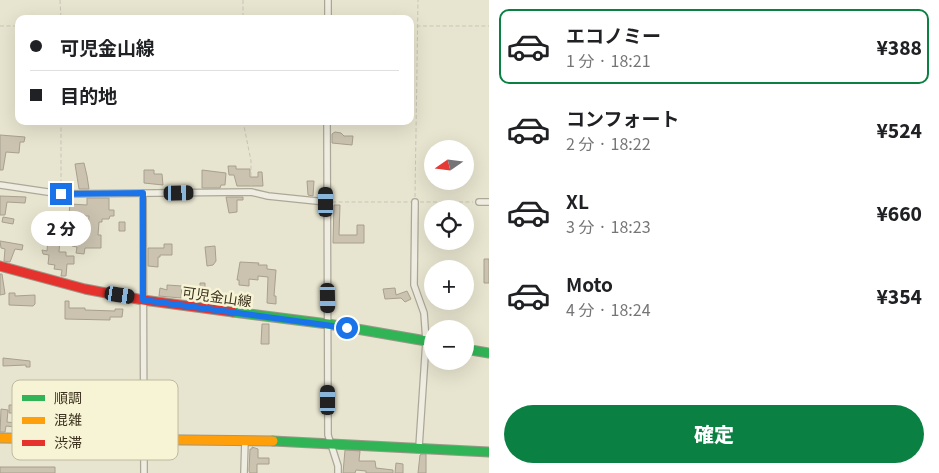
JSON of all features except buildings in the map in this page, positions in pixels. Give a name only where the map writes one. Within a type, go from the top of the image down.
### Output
[{"type":"street","points":[[328,0],[328,15]]},
{"type":"street","points":[[327,125],[328,435],[338,473]]},
{"type":"street","points":[[0,185],[61,194],[251,192],[268,196],[326,202]]},
{"type":"street","points":[[143,193],[144,380]]},
{"type":"street","points":[[415,202],[414,284],[425,320]]},
{"type":"street","points":[[479,202],[489,202]]},
{"type":"street","name":"可児金山線","points":[[0,266],[85,289],[143,300],[328,324],[424,340]]},
{"type":"street","points":[[474,350],[489,353]]},
{"type":"street","points":[[419,447],[426,370]]},
{"type":"street","points":[[178,439],[331,442],[489,452]]},
{"type":"street","points":[[244,473],[245,440]]},
{"type":"street","points":[[144,460],[144,473]]},
{"type":"path","points":[[60,0],[60,15]]},
{"type":"path","points":[[243,0],[243,15]]},
{"type":"path","points":[[415,202],[418,0]]},
{"type":"path","points":[[0,26],[15,26]]},
{"type":"path","points":[[414,26],[489,26]]},
{"type":"path","points":[[61,125],[61,194]]},
{"type":"path","points":[[244,125],[251,161],[251,192]]},
{"type":"path","points":[[326,202],[479,202]]},
{"type":"traffic: fast","points":[[233,312],[328,324],[424,341]]},
{"type":"traffic: fast","points":[[474,350],[489,353]]},
{"type":"traffic: fast","points":[[273,441],[489,452]]},
{"type":"traffic: slow","points":[[0,438],[12,438]]},
{"type":"traffic: slow","points":[[178,440],[273,441]]},
{"type":"traffic: jam","points":[[0,266],[85,289],[143,300],[233,312]]},
{"type":"route","points":[[61,194],[143,193],[143,300],[347,328]]}]
